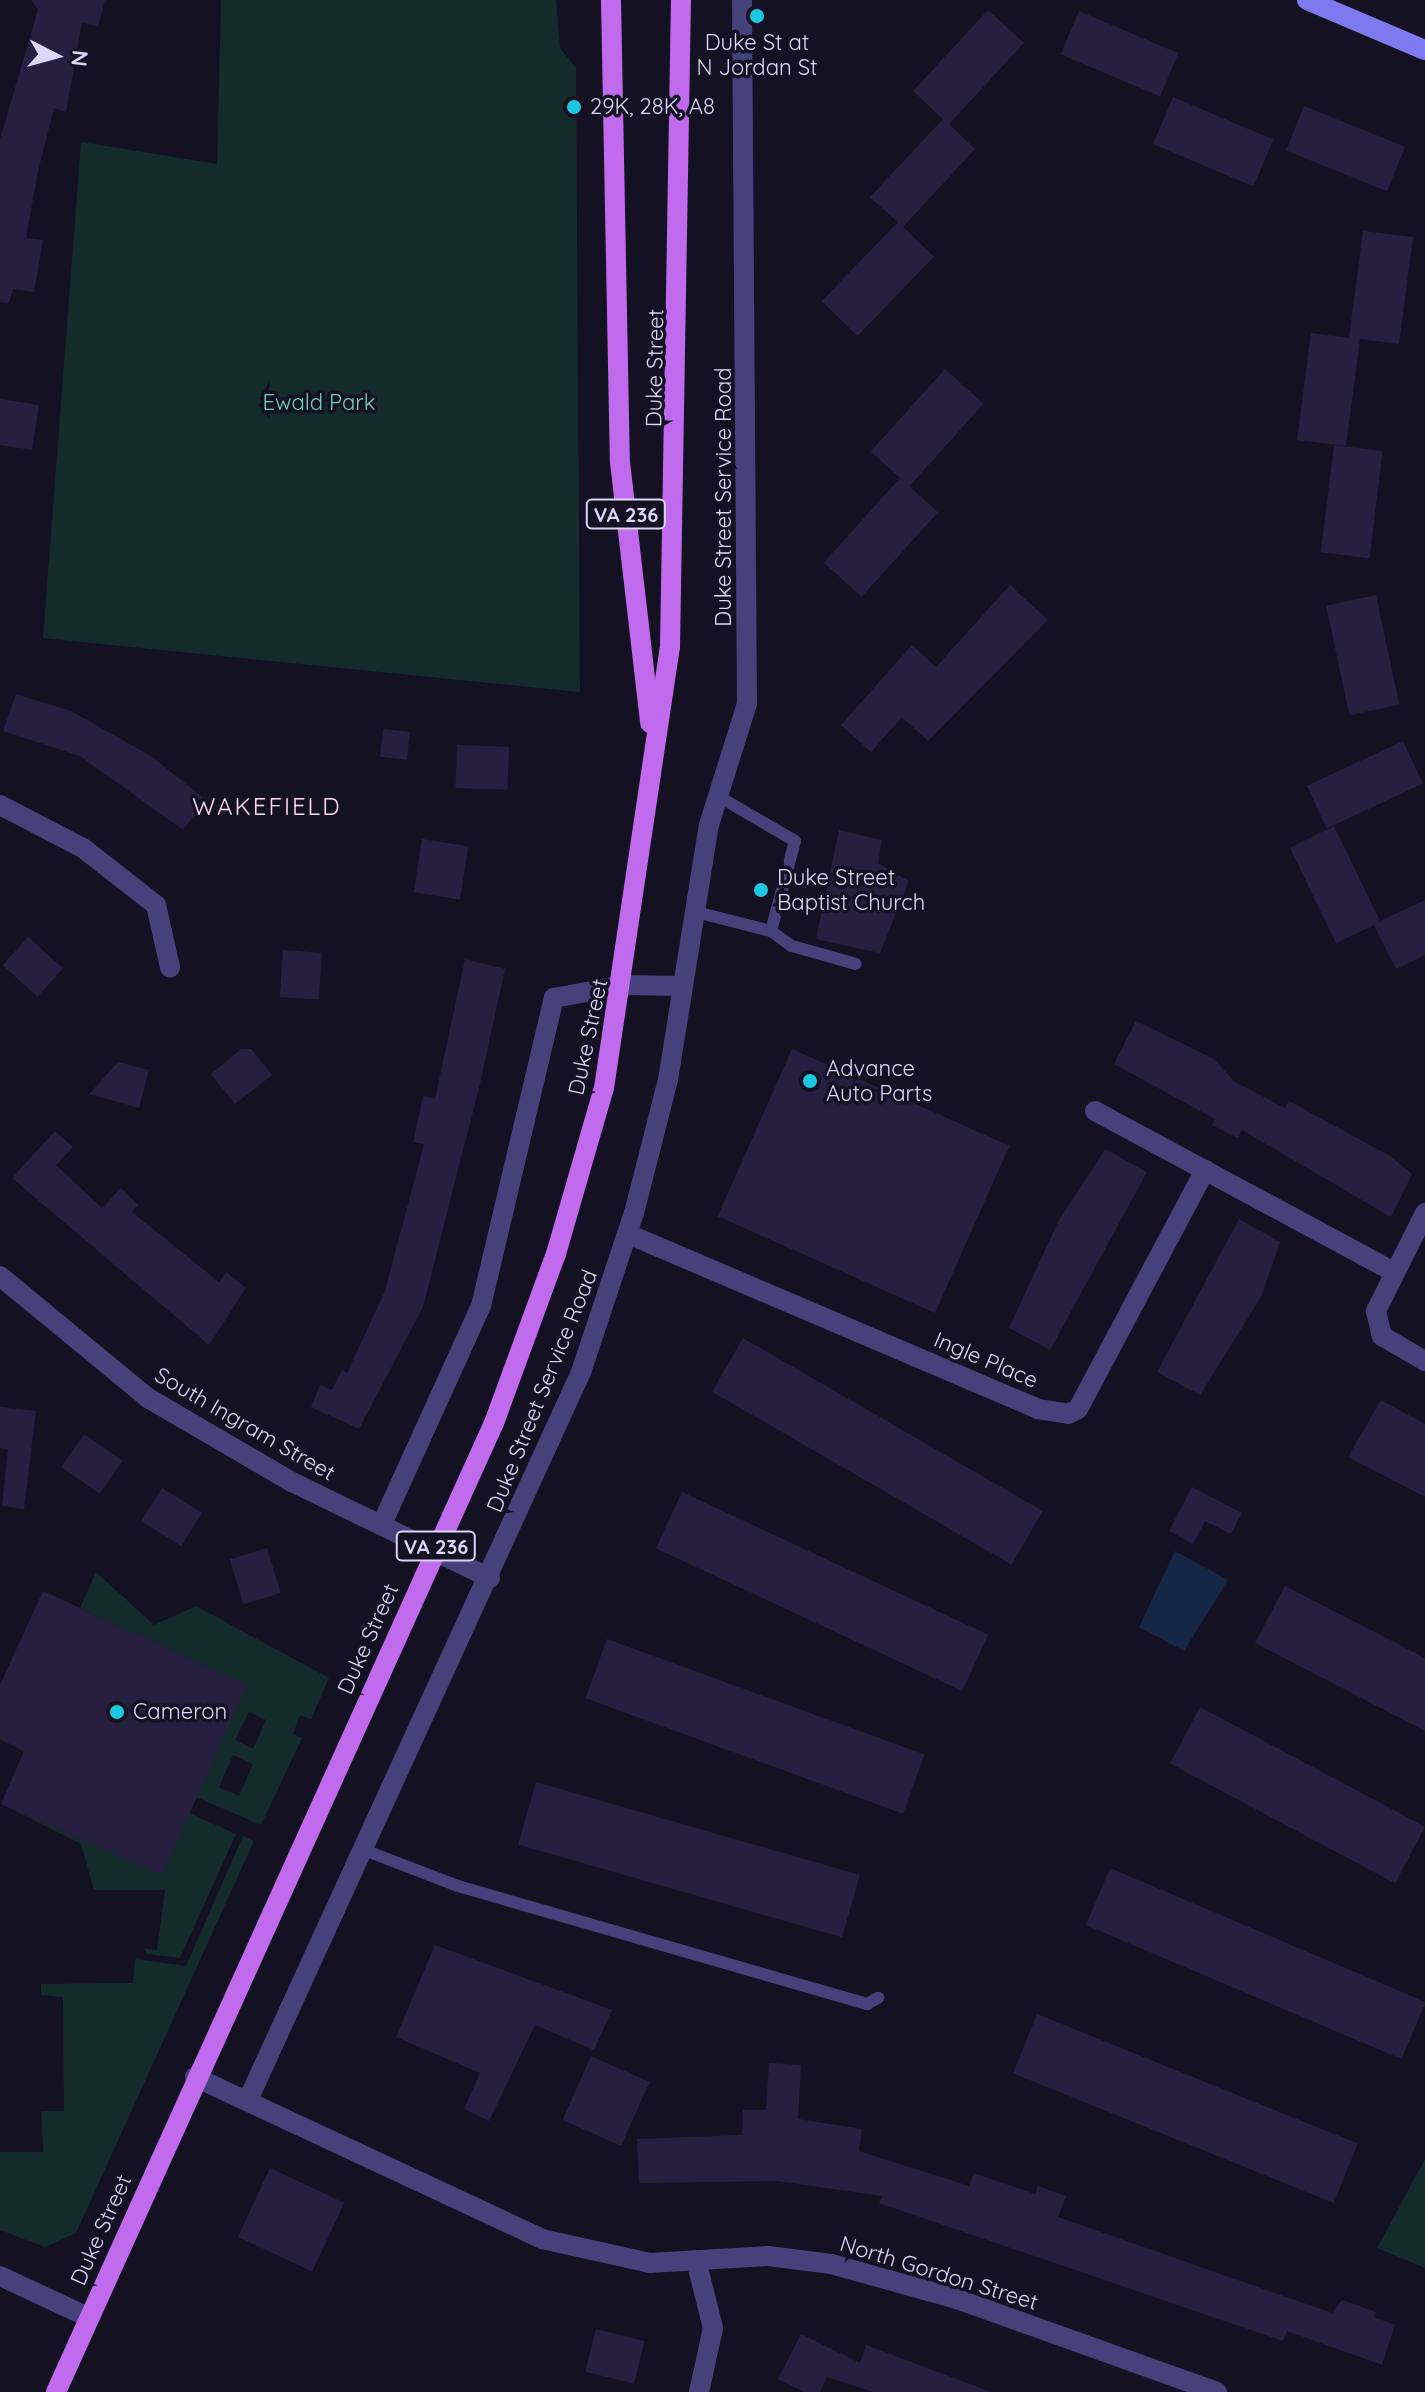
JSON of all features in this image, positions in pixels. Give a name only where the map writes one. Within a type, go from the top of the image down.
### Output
[{"type":"main road","name":"Duke Street","points":[[611,0],[620,462],[651,734]]},
{"type":"main road","name":"Duke Street","points":[[56,2392],[195,2077],[494,1423],[556,1254],[624,985],[651,734],[670,647],[681,0]]},
{"type":"street","name":"Duke Street Service Road","points":[[248,2100],[490,1578],[581,1372],[628,1234],[668,1080],[692,911],[718,796],[747,704],[742,0]]},
{"type":"street","points":[[1307,0],[1425,50]]},
{"type":"street","points":[[0,805],[83,848],[156,905],[170,967]]},
{"type":"street","points":[[382,1524],[481,1306],[554,998],[624,985],[682,986]]},
{"type":"street","points":[[1095,1111],[1392,1271]]},
{"type":"street","name":"Ingle Place","points":[[628,1234],[1038,1409],[1068,1414],[1078,1409],[1205,1170]]},
{"type":"street","points":[[1425,1213],[1392,1271],[1376,1322],[1382,1336],[1425,1361]]},
{"type":"street","name":"South Ingram Street","points":[[2,1281],[148,1398],[382,1524],[490,1578]]},
{"type":"street","name":"North Gordon Street","points":[[195,2077],[542,2239],[650,2263],[768,2256],[861,2270],[1217,2392]]},
{"type":"street","points":[[696,2260],[713,2328],[699,2392]]},
{"type":"street","points":[[0,2276],[88,2317]]},
{"type":"lane","points":[[718,796],[795,841],[771,931]]},
{"type":"lane","points":[[692,911],[771,931],[792,946],[856,964]]},
{"type":"lane","points":[[364,1850],[458,1886],[852,2000],[878,1998]]},
{"type":"green space","name":"Ewald Park","points":[[221,0],[556,0],[560,48],[576,68],[580,692],[43,638],[81,142],[217,164]]},
{"type":"green space","points":[[96,1572],[154,1625],[196,1606],[329,1678],[311,1719],[300,1715],[293,1734],[302,1738],[261,1825],[196,1797],[246,1685],[80,1608]],"holes":[[[249,1712],[266,1720],[253,1749],[235,1740]],[[233,1755],[253,1764],[239,1796],[219,1787]]]},
{"type":"green space","points":[[4,1805],[189,1813],[236,1834],[180,1958],[147,1954],[144,1948],[157,1950],[165,1890],[94,1890],[81,1844]]},
{"type":"green space","points":[[243,1836],[254,1841],[76,2233],[45,2247],[0,2230],[0,2152],[43,2152],[41,2111],[64,2111],[63,1997],[41,1995],[41,1984],[133,1983],[135,1959],[186,1966]]},
{"type":"green space","points":[[1425,2159],[1425,2268],[1377,2248]]},
{"type":"water","points":[[1175,1551],[1228,1580],[1184,1651],[1139,1627]]},
{"type":"building","points":[[31,0],[105,0],[98,27],[82,22],[66,112],[54,108],[38,171],[26,238],[43,240],[34,292],[13,289],[9,303],[0,302],[0,139],[38,10]]},
{"type":"building","points":[[988,10],[1024,43],[949,124],[975,149],[903,227],[870,197],[943,119],[913,91]]},
{"type":"building","points":[[1079,11],[1178,53],[1160,96],[1061,54]]},
{"type":"building","points":[[1173,97],[1273,140],[1253,187],[1153,144]]},
{"type":"building","points":[[1304,106],[1405,147],[1387,191],[1286,151]]},
{"type":"building","points":[[898,222],[934,257],[858,336],[822,301]]},
{"type":"building","points":[[1363,231],[1413,237],[1399,344],[1360,339],[1346,446],[1297,440],[1311,333],[1349,338]]},
{"type":"building","points":[[945,369],[984,404],[909,486],[871,451]]},
{"type":"building","points":[[0,399],[39,405],[32,450],[0,445]]},
{"type":"building","points":[[1334,445],[1383,451],[1369,558],[1321,552]]},
{"type":"building","points":[[900,478],[938,512],[862,597],[824,563]]},
{"type":"building","points":[[1010,585],[1048,620],[928,741],[902,717],[871,752],[841,725],[912,645],[936,667]]},
{"type":"building","points":[[1376,595],[1399,705],[1349,715],[1326,606]]},
{"type":"building","points":[[16,694],[71,711],[151,756],[206,800],[183,830],[80,756],[3,731]]},
{"type":"building","points":[[383,729],[410,732],[407,760],[380,757]]},
{"type":"building","points":[[1403,741],[1423,784],[1327,828],[1307,786]]},
{"type":"building","points":[[457,745],[509,747],[507,790],[455,788]]},
{"type":"building","points":[[1334,826],[1380,921],[1425,900],[1425,955],[1396,969],[1374,925],[1336,943],[1290,848]]},
{"type":"building","points":[[839,830],[882,840],[878,863],[909,881],[880,953],[816,939]]},
{"type":"building","points":[[422,839],[468,846],[460,900],[414,892]]},
{"type":"building","points":[[28,937],[63,968],[38,997],[3,965]]},
{"type":"building","points":[[283,950],[322,953],[319,1000],[280,997]]},
{"type":"building","points":[[465,959],[505,969],[480,1084],[423,1307],[359,1429],[311,1407],[320,1385],[332,1390],[342,1370],[347,1373],[385,1291],[424,1144],[413,1142],[423,1096],[435,1099]]},
{"type":"building","points":[[1136,1021],[1214,1059],[1235,1082],[1285,1108],[1289,1101],[1390,1156],[1412,1174],[1391,1217],[1242,1130],[1238,1138],[1212,1125],[1215,1119],[1114,1064]]},
{"type":"building","points":[[241,1049],[251,1049],[272,1075],[235,1104],[211,1074]]},
{"type":"building","points":[[792,1049],[1009,1146],[935,1313],[718,1216]]},
{"type":"building","points":[[118,1062],[149,1070],[139,1108],[89,1094]]},
{"type":"building","points":[[55,1131],[73,1147],[56,1165],[102,1208],[121,1188],[138,1205],[132,1212],[219,1282],[226,1272],[246,1288],[209,1345],[12,1178]]},
{"type":"building","points":[[1105,1149],[1147,1172],[1050,1350],[1009,1328],[1058,1222]]},
{"type":"building","points":[[1239,1219],[1280,1242],[1261,1297],[1200,1395],[1157,1372]]},
{"type":"building","points":[[743,1338],[1043,1511],[1012,1565],[712,1392]]},
{"type":"building","points":[[1381,1400],[1425,1424],[1425,1497],[1348,1457]]},
{"type":"building","points":[[0,1407],[36,1411],[24,1509],[2,1506],[8,1449],[0,1448]]},
{"type":"building","points":[[84,1434],[123,1461],[100,1494],[61,1467]]},
{"type":"building","points":[[1192,1487],[1242,1513],[1231,1534],[1205,1521],[1193,1544],[1169,1531]]},
{"type":"building","points":[[162,1488],[202,1513],[181,1546],[141,1521]]},
{"type":"building","points":[[682,1492],[988,1635],[962,1691],[656,1548]]},
{"type":"building","points":[[267,1548],[281,1593],[243,1604],[230,1559]]},
{"type":"building","points":[[1285,1586],[1425,1658],[1425,1731],[1255,1643]]},
{"type":"building","name":"Cameron","points":[[43,1591],[247,1685],[162,1875],[1,1804],[24,1751],[0,1739],[0,1685]]},
{"type":"building","points":[[607,1639],[925,1755],[903,1814],[585,1698]]},
{"type":"building","points":[[1200,1707],[1425,1827],[1395,1883],[1170,1764]]},
{"type":"building","points":[[536,1782],[860,1875],[842,1937],[518,1844]]},
{"type":"building","points":[[1110,1868],[1425,2002],[1402,2059],[1086,1925]]},
{"type":"building","points":[[435,1945],[612,2010],[594,2050],[535,2025],[489,2121],[464,2109],[480,2073],[396,2037]]},
{"type":"building","points":[[1037,2014],[1358,2144],[1334,2203],[1013,2073]]},
{"type":"building","points":[[591,2056],[649,2082],[621,2146],[563,2120]]},
{"type":"building","points":[[769,2063],[801,2065],[798,2119],[862,2129],[859,2151],[969,2186],[974,2173],[1035,2194],[1038,2186],[1066,2196],[1058,2217],[1332,2313],[1342,2300],[1376,2312],[1374,2317],[1395,2325],[1382,2365],[1287,2331],[1283,2341],[879,2203],[882,2196],[777,2181],[639,2183],[637,2139],[742,2135],[743,2110],[766,2110]]},
{"type":"building","points":[[270,2168],[344,2203],[312,2272],[238,2237]]},
{"type":"building","points":[[596,2329],[645,2341],[634,2384],[585,2372]]},
{"type":"building","points":[[801,2334],[860,2363],[866,2345],[991,2392],[873,2392],[827,2377],[820,2392],[804,2392],[778,2379]]},
{"type":"place","name":"Duke St at N Jordan St","points":[[757,16]]},
{"type":"place","name":"29K, 28K, A8","points":[[574,107]]},
{"type":"place","name":"Duke Street Baptist Church","points":[[761,890]]},
{"type":"place","name":"Advance Auto Parts","points":[[810,1081]]},
{"type":"place","name":"Cameron","points":[[117,1712]]},
{"type":"district","name":"WAKEFIELD","points":[[267,807]]}]
